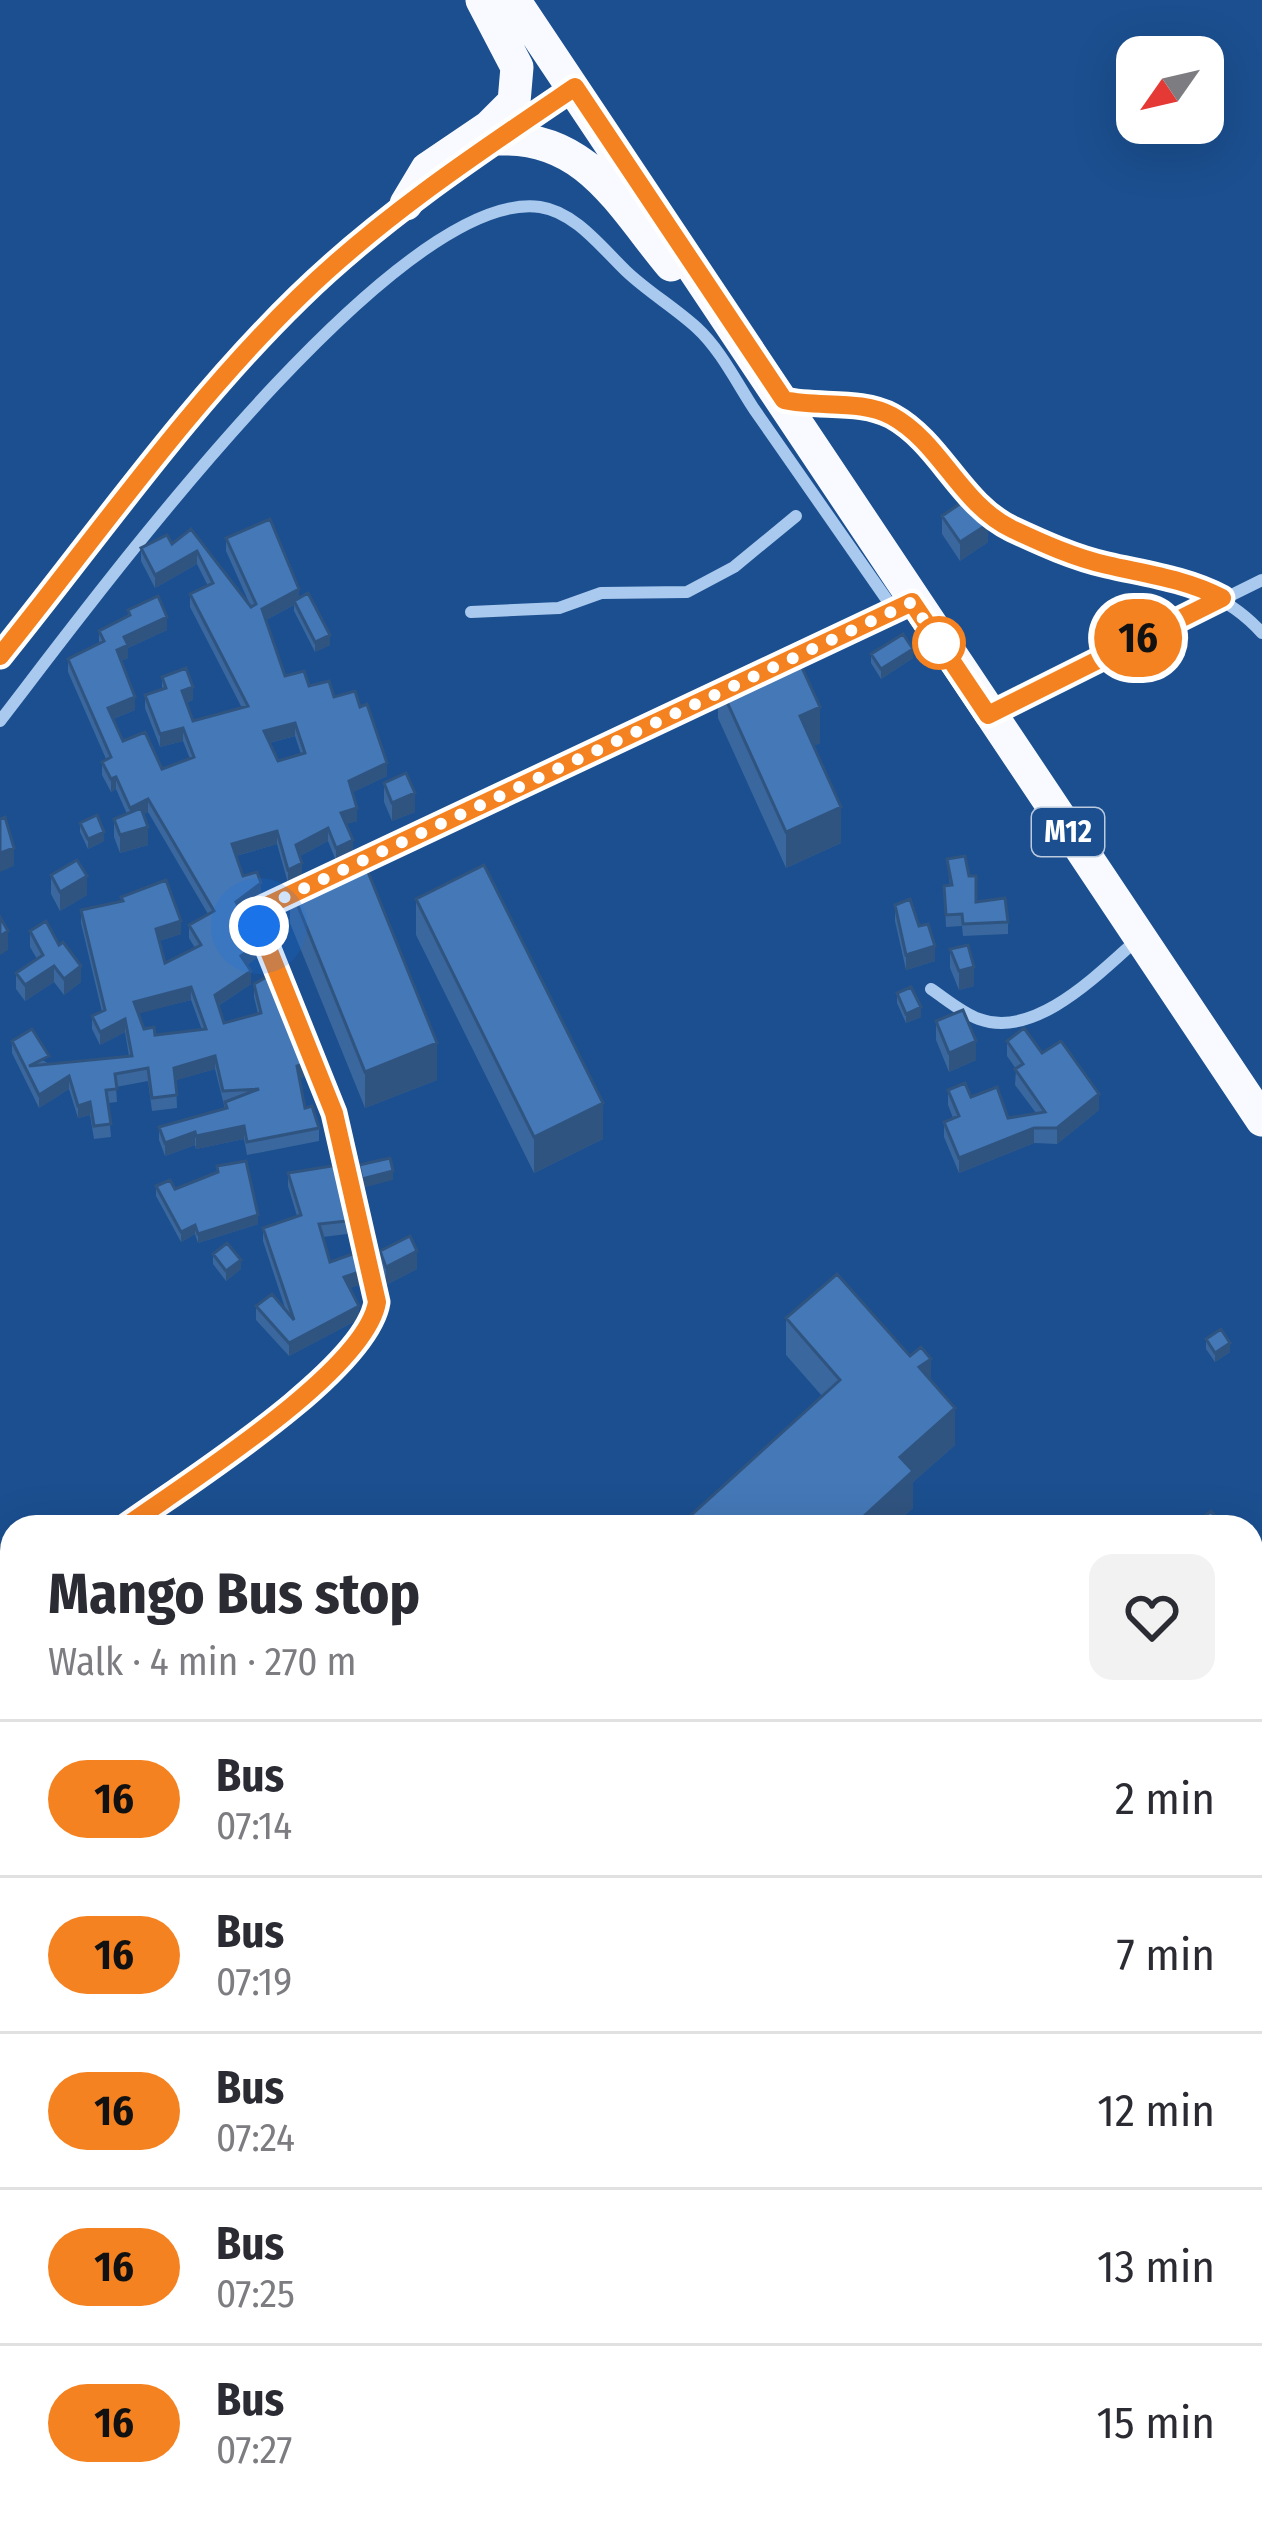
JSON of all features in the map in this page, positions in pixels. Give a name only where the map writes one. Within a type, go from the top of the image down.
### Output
[{"type":"highway","points":[[406,204],[427,169],[489,127],[514,102],[517,67],[482,0]]},
{"type":"highway","name":"M12","points":[[492,0],[566,93],[784,400],[873,544],[903,606],[988,715],[1262,1120]]},
{"type":"highway","name":"M12","points":[[514,0],[680,276],[818,479],[873,544]]},
{"type":"highway","points":[[500,139],[541,141],[578,156],[680,276]]},
{"type":"main road","points":[[0,656],[246,352],[332,266],[406,204],[566,93]]},
{"type":"street","points":[[0,721],[139,542],[349,307],[427,244],[473,220],[511,209],[541,207],[575,222],[644,289],[699,330],[903,606],[777,663]]},
{"type":"street","points":[[784,400],[814,408],[866,408],[894,417],[976,507],[1010,528],[1101,564],[1201,586],[1262,633]]},
{"type":"street","points":[[471,612],[559,608],[601,593],[687,592],[734,567],[796,516]]},
{"type":"street","points":[[988,715],[1262,580]]},
{"type":"street","points":[[346,869],[738,680]]},
{"type":"street","points":[[142,1515],[287,1410],[374,1326],[377,1302],[334,1113],[257,916],[262,908],[325,879]]},
{"type":"street","points":[[931,989],[978,1019],[1008,1024],[1051,1007],[1139,937]]},
{"type":"building","points":[[970,497],[988,524],[960,542],[942,516]]},
{"type":"building","points":[[270,519],[299,589],[262,609],[285,676],[304,671],[309,686],[329,681],[334,697],[355,691],[360,707],[367,704],[387,763],[349,781],[357,808],[341,813],[353,840],[336,848],[328,828],[296,845],[302,863],[288,870],[277,831],[232,844],[243,876],[257,872],[261,883],[236,902],[260,943],[241,956],[251,971],[215,995],[224,1023],[261,1013],[254,984],[272,974],[307,1063],[297,1066],[305,1108],[312,1106],[319,1128],[247,1142],[244,1126],[196,1136],[195,1132],[165,1143],[159,1127],[227,1108],[225,1102],[259,1089],[223,1091],[215,1056],[174,1068],[177,1095],[152,1098],[148,1068],[115,1074],[117,1089],[106,1090],[111,1124],[94,1126],[90,1102],[78,1106],[69,1076],[39,1095],[12,1041],[32,1029],[49,1056],[29,1066],[132,1056],[125,1019],[100,1032],[92,1016],[105,1010],[81,910],[123,901],[121,897],[166,880],[181,921],[156,929],[165,963],[201,945],[189,925],[214,911],[148,799],[130,808],[116,777],[111,779],[102,762],[111,757],[68,659],[104,641],[99,631],[158,596],[167,617],[124,637],[128,645],[117,650],[135,697],[108,708],[123,741],[145,732],[162,769],[194,757],[183,728],[160,734],[145,695],[166,688],[162,677],[186,668],[193,687],[182,691],[193,721],[248,706],[190,594],[213,583],[197,551],[155,575],[141,548],[167,535],[172,544],[191,529],[251,607],[256,604],[226,538]],"holes":[[[295,723],[305,753],[278,761],[264,731]],[[191,987],[206,1029],[155,1035],[154,1027],[144,1029],[134,1002]]]},
{"type":"building","points":[[308,593],[330,635],[315,642],[294,601]]},
{"type":"building","points":[[903,634],[913,649],[881,669],[871,654]]},
{"type":"building","points":[[793,648],[820,707],[800,716],[841,807],[786,832],[718,682]]},
{"type":"building","points":[[406,773],[415,793],[392,803],[384,783]]},
{"type":"building","points":[[141,808],[148,827],[120,835],[114,819]]},
{"type":"building","points":[[97,815],[104,832],[88,839],[80,823]]},
{"type":"building","points":[[5,817],[14,848],[0,853],[0,819]]},
{"type":"building","points":[[965,856],[969,876],[976,876],[976,902],[1005,898],[1008,922],[963,924],[962,914],[946,915],[944,886],[952,885],[947,859]]},
{"type":"building","points":[[362,857],[437,1043],[365,1072],[290,886]]},
{"type":"building","points":[[77,860],[87,876],[60,892],[51,875]]},
{"type":"building","points":[[484,865],[603,1103],[534,1137],[416,899]]},
{"type":"building","points":[[910,899],[919,926],[928,924],[935,946],[906,955],[895,905]]},
{"type":"building","points":[[46,921],[59,945],[63,942],[81,966],[64,979],[54,966],[25,985],[16,973],[43,955],[30,931]]},
{"type":"building","points":[[968,945],[974,967],[959,971],[950,949]]},
{"type":"building","points":[[911,987],[921,1007],[906,1014],[897,993]]},
{"type":"building","points":[[963,1010],[976,1041],[949,1053],[936,1021]]},
{"type":"building","points":[[1024,1028],[1042,1053],[1061,1041],[1099,1094],[1057,1128],[1034,1128],[959,1158],[944,1122],[959,1116],[948,1090],[965,1083],[971,1097],[997,1087],[1008,1118],[1045,1112],[1015,1069],[1023,1064],[1007,1041]]},
{"type":"building","points":[[390,1158],[393,1171],[362,1179],[359,1165]]},
{"type":"building","points":[[246,1161],[258,1215],[198,1234],[195,1225],[181,1232],[156,1186],[170,1180],[175,1189],[218,1172],[217,1166]]},
{"type":"building","points":[[338,1165],[347,1221],[319,1224],[330,1262],[358,1252],[362,1271],[344,1277],[359,1306],[289,1343],[256,1306],[272,1294],[294,1320],[263,1228],[301,1215],[288,1173]]},
{"type":"building","points":[[410,1236],[417,1251],[386,1267],[380,1251]]},
{"type":"building","points":[[227,1243],[241,1260],[226,1271],[213,1254]]},
{"type":"building","points":[[837,1274],[910,1356],[921,1347],[931,1359],[919,1367],[955,1408],[900,1457],[913,1471],[865,1515],[691,1515],[840,1380],[786,1318]]},
{"type":"building","points":[[1221,1329],[1230,1343],[1215,1353],[1206,1339]]},
{"type":"bus line","name":"16","points":[[0,656],[246,352],[296,299],[406,204],[575,87],[784,400],[814,408],[866,408],[894,417],[976,507],[1010,528],[1101,564],[1201,586],[1222,598],[988,715],[912,602],[718,689],[262,908],[257,916],[259,926],[334,1113],[377,1302],[374,1326],[287,1410],[142,1515]]},
{"type":"route","points":[[259,926],[257,916],[262,908],[718,689],[912,602],[939,643]]}]
